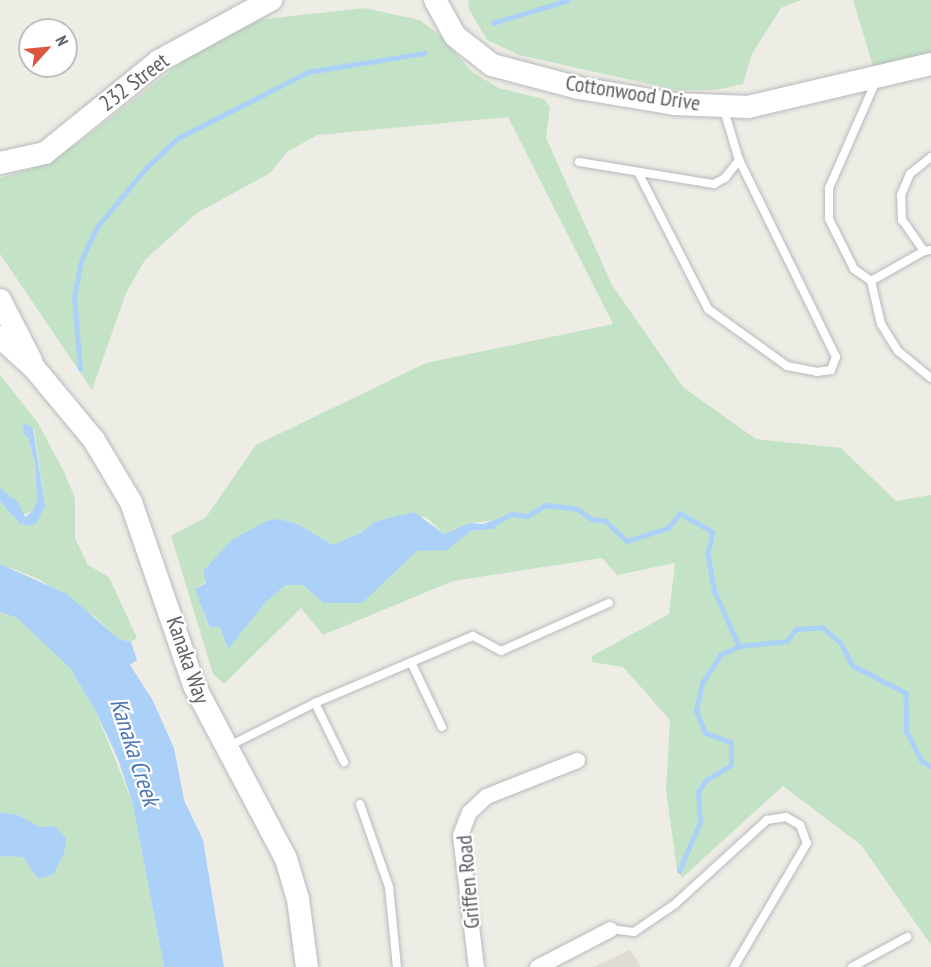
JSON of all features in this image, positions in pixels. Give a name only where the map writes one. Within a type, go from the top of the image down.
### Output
[{"type":"main road","name":"232 Street","points":[[0,163],[45,153],[159,61],[199,36],[271,0]]},
{"type":"main road","name":"Cottonwood Drive","points":[[435,0],[455,36],[492,65],[590,90],[675,104],[748,107],[877,79],[931,64]]},
{"type":"main road","name":"Kanaka Way","points":[[0,300],[35,369]]},
{"type":"main road","name":"Kanaka Way","points":[[0,337],[35,369],[94,440],[131,502],[194,685],[225,748],[267,818],[286,860],[298,899],[307,967]]},
{"type":"street","name":"Griffen Road","points":[[476,967],[460,835],[468,812],[486,796],[577,760]]},
{"type":"street","points":[[537,967],[610,929]]},
{"type":"lane","points":[[877,79],[829,188],[829,219],[854,269],[871,281],[881,324],[898,351],[931,378]]},
{"type":"lane","points":[[638,172],[708,309],[787,366],[817,372],[831,370],[836,357],[739,160],[723,106]]},
{"type":"lane","points":[[871,281],[928,251],[902,220],[901,195],[910,174],[931,157]]},
{"type":"lane","points":[[579,162],[714,184],[725,178],[739,160]]},
{"type":"lane","points":[[225,748],[315,703],[473,636],[501,651],[609,603]]},
{"type":"lane","points":[[411,662],[441,727]]},
{"type":"lane","points":[[315,703],[344,762]]},
{"type":"lane","points":[[360,804],[389,887],[397,967]]},
{"type":"lane","points":[[610,929],[634,932],[675,904],[767,820],[786,817],[800,825],[807,843],[734,967]]},
{"type":"lane","points":[[852,967],[907,937]]},
{"type":"shaded area","points":[[630,950],[641,967],[593,967]]},
{"type":"green space","points":[[468,0],[801,0],[781,8],[752,54],[743,84],[716,90],[676,90],[519,55],[487,40],[469,9]]},
{"type":"green space","points":[[853,0],[931,0],[931,64],[877,79]]},
{"type":"green space","points":[[364,8],[420,20],[442,37],[472,72],[499,88],[544,99],[550,107],[546,138],[612,285],[683,387],[756,439],[841,448],[896,501],[931,495],[931,945],[861,845],[783,786],[682,878],[677,870],[666,790],[670,720],[623,667],[592,662],[592,656],[669,614],[675,563],[617,575],[602,558],[453,581],[323,635],[301,608],[224,684],[213,674],[171,536],[206,517],[256,445],[426,363],[613,324],[508,117],[318,135],[288,151],[270,173],[197,213],[145,260],[126,293],[92,390],[0,254],[0,178],[31,169],[78,143],[195,52],[248,21]],"holes":[[[426,517],[444,534],[470,523],[496,520],[493,529],[471,531],[447,550],[417,551],[323,603],[303,585],[286,585],[265,603],[228,648],[220,627],[208,627],[196,588],[298,524],[333,545],[362,532],[374,522]]]},
{"type":"green space","points":[[0,375],[38,423],[64,472],[75,498],[75,538],[88,565],[109,577],[137,638],[131,642],[119,639],[95,617],[39,579],[0,564],[0,501],[20,524],[30,526],[37,523],[45,506],[34,428],[23,433],[28,438],[35,463],[37,499],[33,511],[22,515],[0,488]]},
{"type":"green space","points":[[0,612],[17,618],[45,641],[70,668],[96,712],[132,801],[164,967],[0,967],[0,856],[23,857],[38,879],[53,875],[55,826],[40,827],[18,815],[0,812]]},
{"type":"water","points":[[24,423],[33,428],[45,506],[37,523],[31,526],[20,524],[0,501],[0,488],[19,503],[25,517],[33,511],[37,499],[35,463],[28,438],[23,433]]},
{"type":"water","points":[[414,512],[444,534],[470,523],[483,524],[502,517],[505,519],[493,529],[471,531],[447,550],[417,551],[362,603],[323,603],[303,585],[286,585],[265,603],[228,649],[220,627],[209,627],[195,589],[206,583],[203,571],[232,540],[266,521],[278,519],[298,524],[333,545],[362,532],[374,522]]},
{"type":"water","name":"Kanaka Creek","points":[[0,564],[67,594],[119,639],[131,642],[137,660],[130,665],[152,699],[174,748],[184,800],[203,840],[224,967],[164,967],[132,801],[118,759],[96,712],[70,668],[17,618],[0,612]]},
{"type":"water","points":[[0,812],[18,815],[40,827],[55,826],[66,838],[64,853],[53,875],[38,879],[23,857],[0,856]]},
{"type":"waterway","points":[[493,23],[568,0]]},
{"type":"waterway","points":[[80,369],[74,297],[81,261],[97,227],[146,168],[178,138],[308,72],[424,53]]},
{"type":"waterway","points":[[500,520],[512,514],[527,516],[546,505],[577,509],[592,519],[606,521],[627,541],[668,528],[680,513],[713,532],[708,554],[715,592],[739,646],[787,641],[796,629],[822,627],[841,643],[852,665],[906,693],[907,732],[922,761],[931,766]]},
{"type":"waterway","points":[[679,871],[700,822],[698,792],[706,780],[731,765],[731,743],[705,733],[696,711],[702,683],[720,655],[739,646]]}]
